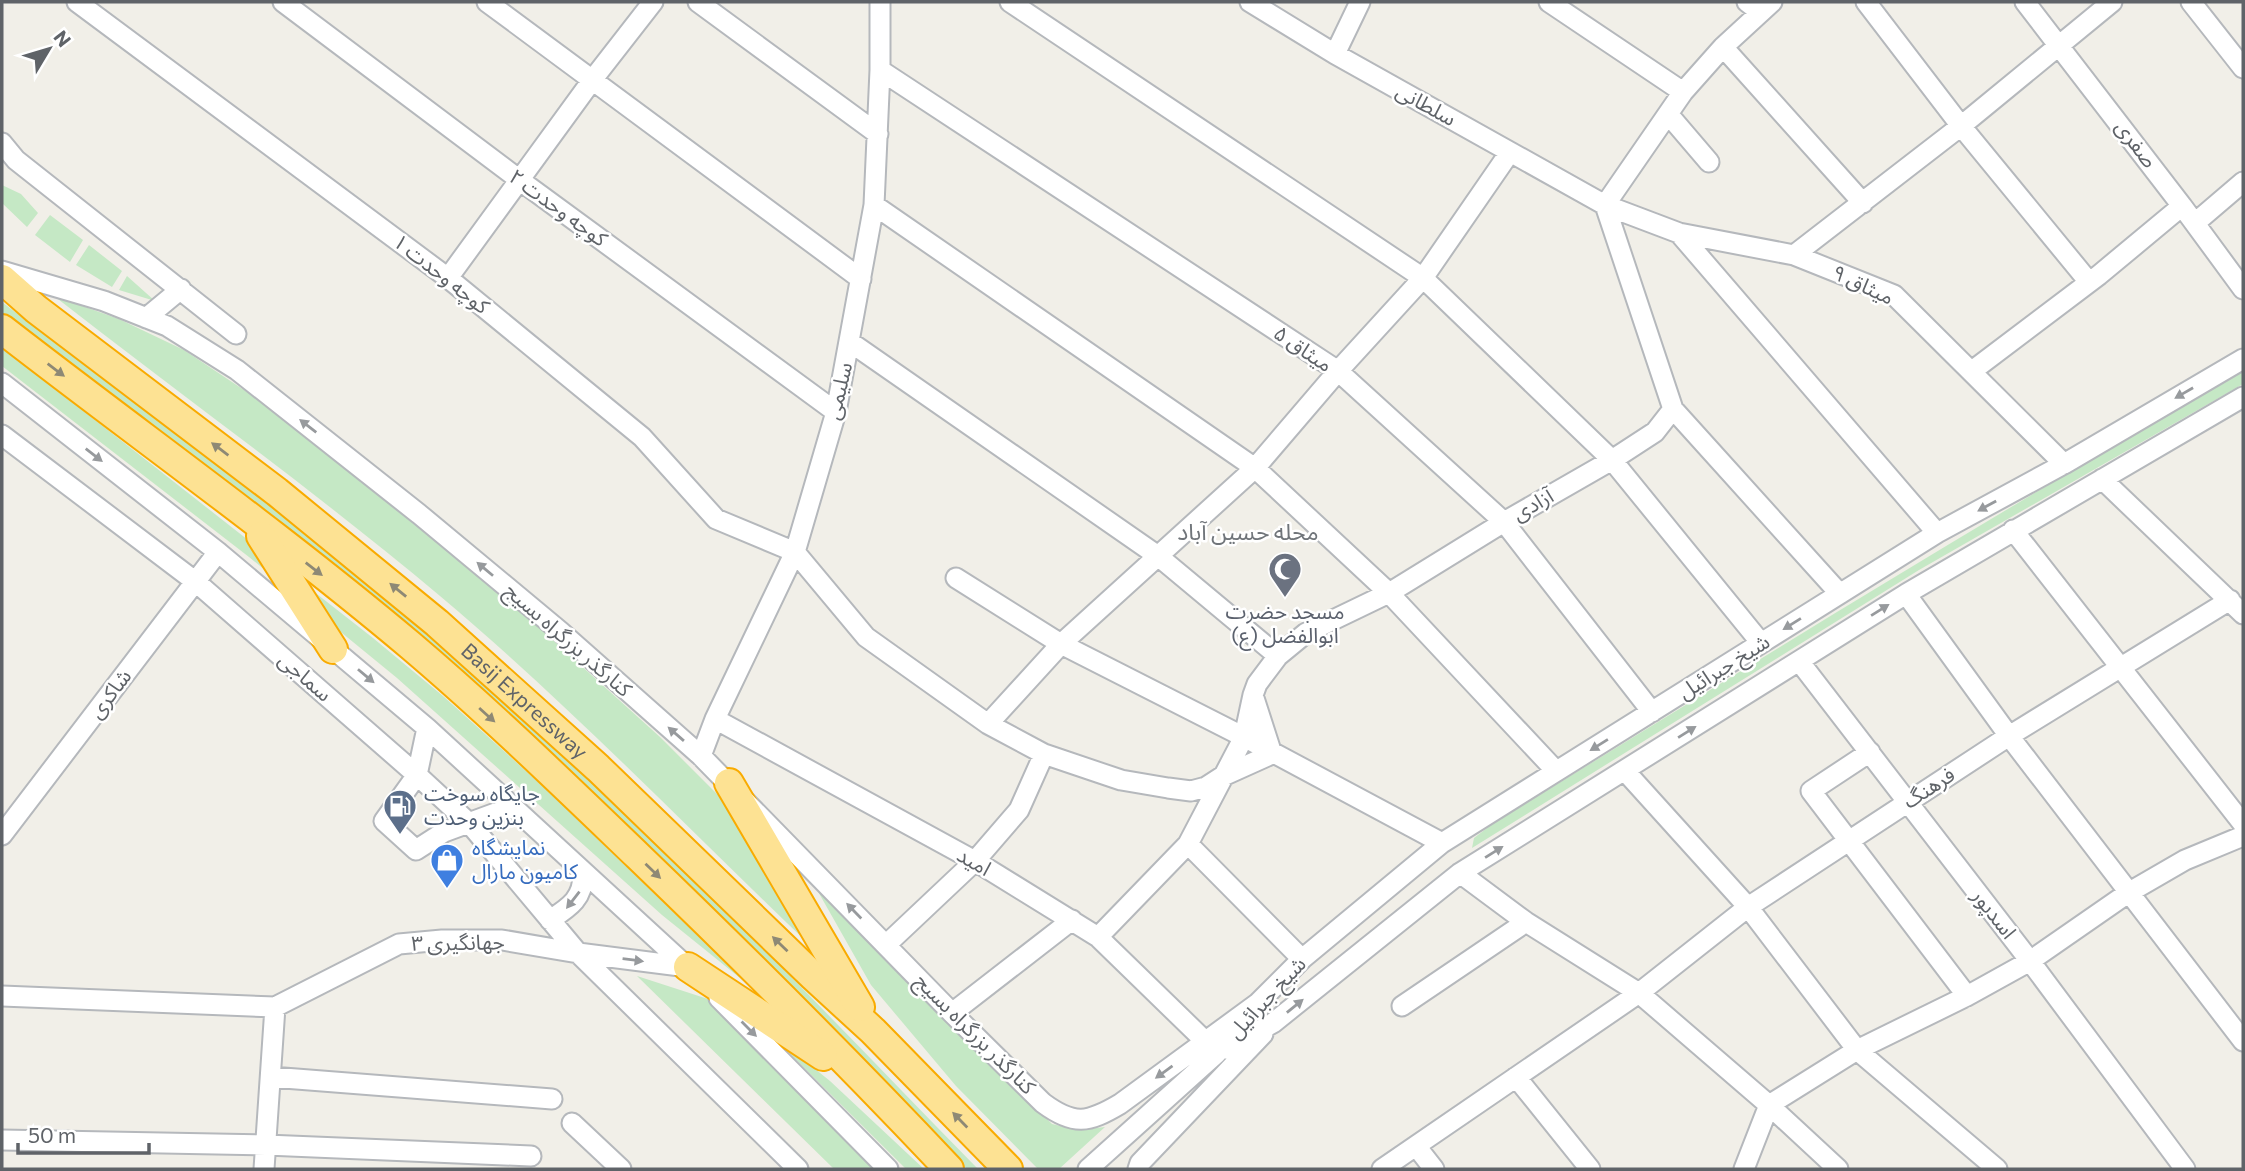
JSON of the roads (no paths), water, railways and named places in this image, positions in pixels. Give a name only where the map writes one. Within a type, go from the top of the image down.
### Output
[{"type":"highway","name":"Basij Expressway","points":[[2,279],[36,309],[277,492],[437,623],[598,768],[873,1031],[1008,1169]]},
{"type":"highway","name":"Basij Expressway","points":[[2,329],[248,516],[410,645],[572,793],[720,935],[949,1169]]},
{"type":"highway","points":[[248,516],[333,649]]},
{"type":"highway","points":[[729,783],[873,1031]]},
{"type":"highway","points":[[688,967],[875,1091]]},
{"type":"street","name":"کوچه وحدت ۱","points":[[76,2],[448,278],[642,437],[716,519],[795,552]]},
{"type":"street","name":"کوچه وحدت ۲","points":[[283,2],[836,412]]},
{"type":"street","points":[[487,2],[861,279]]},
{"type":"street","points":[[448,278],[593,79],[653,2]]},
{"type":"street","points":[[698,2],[878,134]]},
{"type":"street","name":"سلیمی","points":[[701,756],[715,719],[795,552],[836,412],[874,205],[880,2]]},
{"type":"street","points":[[1010,2],[1423,278],[1612,460],[1761,643]]},
{"type":"street","name":"سلطانی","points":[[1250,2],[1335,54],[1605,205]]},
{"type":"street","points":[[1335,54],[1360,2]]},
{"type":"street","points":[[1549,2],[1683,92]]},
{"type":"street","points":[[1866,2],[1961,126],[2089,282]]},
{"type":"street","name":"صفری","points":[[2025,2],[2243,289]]},
{"type":"street","points":[[1794,255],[1961,126],[2112,2]]},
{"type":"street","points":[[2191,2],[2243,68]]},
{"type":"street","points":[[1760,5],[1683,92],[1605,205],[1672,409],[1840,594]]},
{"type":"street","points":[[1723,47],[1863,203]]},
{"type":"street","name":"میثاق ۵","points":[[880,69],[1338,372],[1504,522],[1652,712]]},
{"type":"street","points":[[1668,114],[1709,162]]},
{"type":"street","points":[[2,143],[16,160],[236,334]]},
{"type":"street","points":[[988,724],[1061,644],[1255,468],[1423,278],[1510,152]]},
{"type":"street","points":[[2195,223],[2243,182]]},
{"type":"street","points":[[874,205],[1255,468],[1389,593],[1556,771]]},
{"type":"street","name":"میثاق ۹","points":[[1605,205],[1679,233],[1794,255],[1894,295],[2064,464]]},
{"type":"street","points":[[1972,371],[2089,282],[2182,206]]},
{"type":"street","points":[[1679,233],[1937,533]]},
{"type":"street","name":"کنارگذر بزرگراه بسیج","points":[[2,271],[104,301],[167,326],[237,370],[270,395],[541,615],[701,756],[952,1013],[1059,1115],[1076,1121],[1098,1117],[1211,1048]]},
{"type":"street","points":[[146,318],[181,289]]},
{"type":"street","points":[[850,342],[1158,556],[1278,656]]},
{"type":"street","name":"شیخ جبرائیل","points":[[1211,1048],[1301,959],[1442,843],[1937,533],[2064,464],[2243,359]]},
{"type":"street","points":[[2,383],[218,552],[427,728],[688,967],[888,1169]]},
{"type":"street","name":"شیخ جبرائیل","points":[[1211,1048],[1273,1023],[1460,873],[1906,594],[2243,397]]},
{"type":"street","name":"آزادی","points":[[1098,937],[1188,844],[1244,737],[1257,684],[1278,656],[1306,633],[1389,593],[1612,460],[1655,432],[1672,409]]},
{"type":"street","name":"سماجی","points":[[2,435],[196,582],[416,775],[470,824],[578,953]]},
{"type":"street","points":[[2102,479],[2243,614]]},
{"type":"street","points":[[2013,530],[2243,824]]},
{"type":"street","name":"شاکری","points":[[2,835],[218,552]]},
{"type":"street","points":[[795,552],[866,637],[988,724],[1044,754],[1121,780],[1191,791],[1206,787],[1223,776],[1272,754]]},
{"type":"street","points":[[956,578],[1061,644],[1244,737],[1442,843]]},
{"type":"street","points":[[1906,594],[2009,736],[2243,1041]]},
{"type":"street","name":"فرهنگ","points":[[1382,1169],[1640,993],[1748,907],[2009,736],[2230,600]]},
{"type":"street","name":"اسدپور","points":[[1799,661],[2030,961],[2185,1169]]},
{"type":"street","points":[[1253,695],[1272,754]]},
{"type":"street","name":"امید","points":[[715,719],[975,862],[1098,937],[1211,1048]]},
{"type":"street","points":[[427,728],[416,775],[384,821],[416,850],[444,832],[512,807]]},
{"type":"street","points":[[1870,752],[1811,790],[1967,996]]},
{"type":"street","points":[[887,944],[975,862],[1019,810],[1044,754]]},
{"type":"street","points":[[1625,771],[1748,907],[1857,1050],[1997,1169]]},
{"type":"street","points":[[1744,1169],[1769,1105],[1857,1050],[1967,996],[2030,961],[2128,893],[2185,860],[2243,836]]},
{"type":"street","points":[[1188,844],[1301,959]]},
{"type":"street","points":[[550,920],[578,899],[583,886],[583,872]]},
{"type":"street","points":[[1460,873],[1527,922],[1640,993],[1838,1169]]},
{"type":"street","points":[[952,1013],[1072,920]]},
{"type":"street","points":[[1402,1006],[1527,922]]},
{"type":"street","name":"جهانگیری ۳","points":[[2,996],[275,1007],[399,944],[442,940],[502,940],[688,967]]},
{"type":"street","points":[[578,953],[798,1169]]},
{"type":"street","points":[[264,1169],[275,1007]]},
{"type":"street","points":[[1138,1169],[1140,1163],[1273,1023]]},
{"type":"street","points":[[1088,1169],[1211,1048]]},
{"type":"street","points":[[271,1077],[552,1099]]},
{"type":"street","points":[[1516,1077],[1590,1169]]},
{"type":"street","points":[[572,1122],[621,1169]]},
{"type":"street","points":[[2,1140],[266,1145],[531,1156]]},
{"type":"street","points":[[1416,1146],[1434,1169]]},
{"type":"place","name":"مسجد حضرت ابوالفضل (ع)","points":[[1285,599]]},
{"type":"place","name":"جایگاه سوخت بنزین وحدت","points":[[400,836]]},
{"type":"place","name":"نمایشگاه کامیون مارال","points":[[447,890]]},
{"type":"district","name":"محله حسین آباد","points":[[1248,532]]}]
